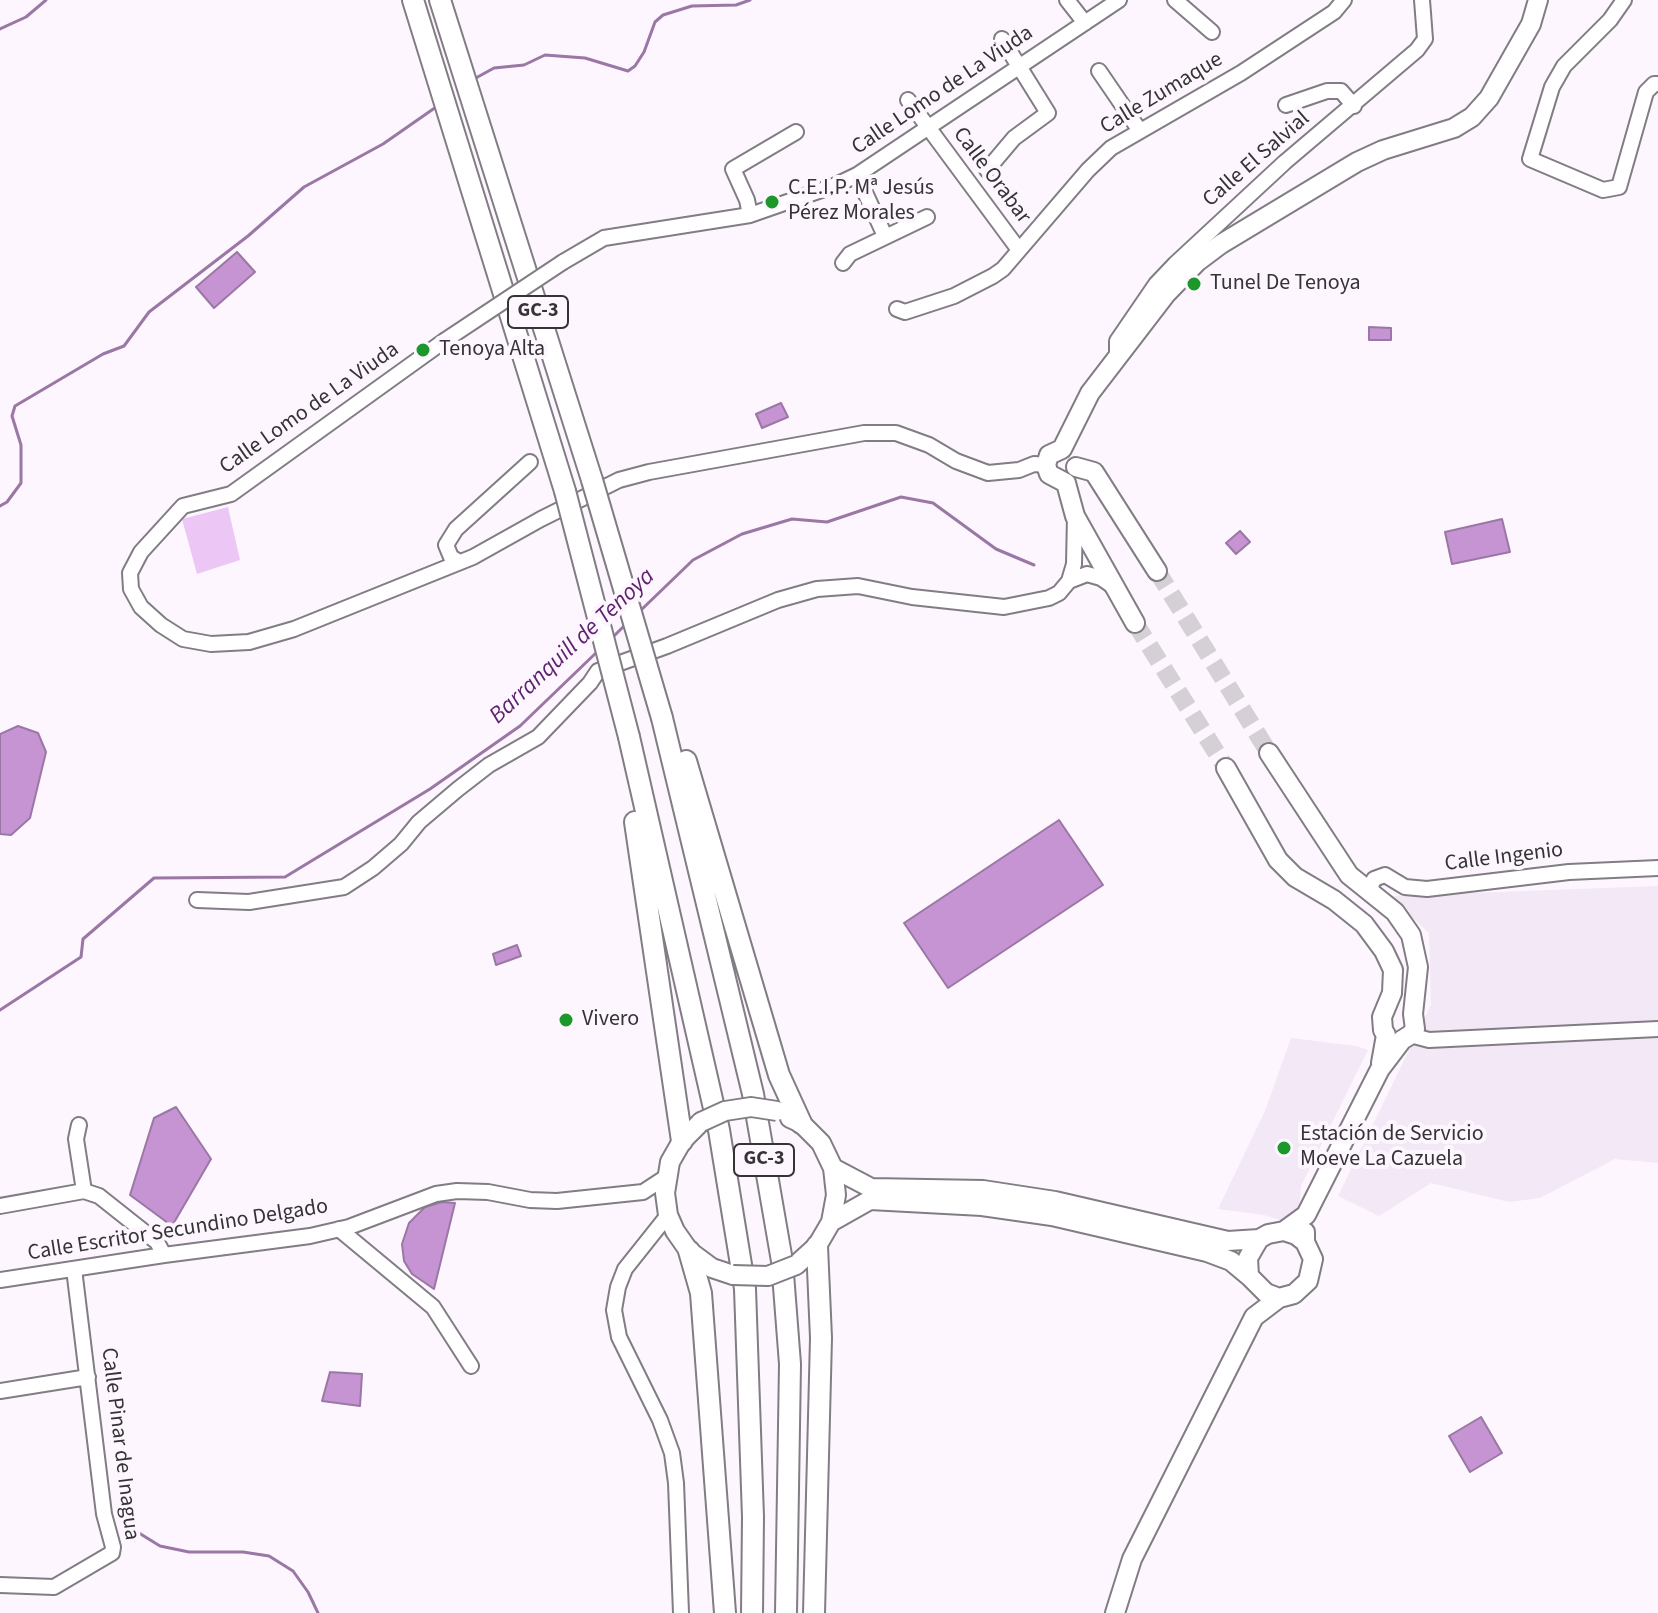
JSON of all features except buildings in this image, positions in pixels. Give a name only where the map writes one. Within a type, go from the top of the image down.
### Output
[{"type":"highway","name":"GC-3","points":[[413,0],[565,491],[719,1130],[745,1289],[753,1517],[752,1613]]},
{"type":"highway","name":"GC-3","points":[[440,0],[667,714],[753,1094],[782,1261],[790,1364],[786,1613]]},
{"type":"highway","points":[[667,714],[779,1075],[801,1123]]},
{"type":"highway","points":[[624,738],[682,1141]]},
{"type":"highway","points":[[814,1613],[821,1338],[817,1246]]},
{"type":"highway","points":[[689,1251],[701,1293],[725,1613]]},
{"type":"main road","points":[[1157,571],[1094,472],[1053,478],[1046,465],[1049,455],[1062,449],[1090,393],[1166,294],[1197,262],[1221,244],[1357,162],[1383,150],[1454,128],[1472,117],[1489,98],[1531,24],[1538,0]]},
{"type":"main road","points":[[1062,449],[1075,457],[1071,475],[1075,516],[1135,623]]},
{"type":"main road","points":[[1269,753],[1349,875],[1395,912],[1411,935],[1418,967],[1413,1014],[1415,1029],[1400,1037],[1380,1069],[1306,1215],[1305,1242]]},
{"type":"main road","points":[[1226,768],[1278,860],[1295,877],[1334,900],[1364,924],[1384,951],[1393,970],[1392,993],[1381,1024],[1400,1037]]},
{"type":"main road","points":[[1385,1012],[1396,1006],[1409,1009],[1413,1014]]},
{"type":"main road","points":[[751,1107],[777,1111],[801,1123],[821,1143],[833,1168],[836,1195],[831,1222],[817,1246],[796,1265],[768,1276],[733,1275],[712,1268],[689,1251],[670,1217],[666,1177],[670,1162],[682,1141],[701,1122],[725,1111],[751,1107]]},
{"type":"main road","points":[[833,1168],[871,1188],[983,1190],[1055,1201],[1228,1241],[1259,1239],[1284,1231],[1306,1215]]},
{"type":"main road","points":[[831,1222],[870,1200],[982,1206],[1052,1216],[1207,1252],[1231,1261],[1266,1293],[1279,1298]]},
{"type":"main road","points":[[1104,1613],[1117,1606],[1132,1559],[1254,1317],[1279,1298],[1294,1294],[1308,1281],[1313,1259],[1305,1242],[1284,1231]]},
{"type":"main road","points":[[1254,1317],[1248,1258],[1259,1239]]},
{"type":"street","points":[[1067,0],[1085,23]]},
{"type":"street","name":"Calle Lomo de La Viuda","points":[[1046,465],[1034,464],[1019,470],[988,473],[896,433],[864,433],[649,472],[619,480],[473,557],[294,629],[249,642],[211,644],[183,639],[141,607],[131,589],[130,573],[141,552],[183,506],[231,494],[444,341],[563,262],[604,238],[750,215],[812,195],[857,175],[1119,0]]},
{"type":"street","points":[[1175,0],[1212,32]]},
{"type":"street","name":"Calle Zumaque","points":[[897,309],[905,312],[954,296],[993,276],[1111,148],[1241,73],[1334,12],[1344,0]]},
{"type":"street","name":"Calle El Salvial","points":[[1117,360],[1117,341],[1156,284],[1285,162],[1417,50],[1425,39],[1422,0]]},
{"type":"street","points":[[1624,0],[1610,20],[1564,66],[1552,87],[1530,159],[1603,190],[1619,187],[1646,92],[1658,84]]},
{"type":"street","points":[[987,170],[1014,138],[1048,113],[1002,39]]},
{"type":"street","points":[[1099,71],[1140,131]]},
{"type":"street","points":[[1286,105],[1327,91],[1341,91],[1354,106]]},
{"type":"street","name":"Calle Orabar","points":[[908,100],[1019,250]]},
{"type":"street","points":[[750,215],[733,169],[796,132]]},
{"type":"street","points":[[857,175],[885,236]]},
{"type":"street","points":[[843,263],[850,254],[927,217]]},
{"type":"street","points":[[458,561],[451,557],[446,545],[456,529],[530,462]]},
{"type":"street","points":[[197,900],[249,902],[344,887],[373,868],[401,844],[419,822],[468,781],[538,737],[598,671],[778,600],[817,589],[858,586],[912,597],[1004,607],[1049,598],[1059,593],[1069,581],[1074,564],[1075,516]]},
{"type":"street","points":[[1069,581],[1087,574],[1115,587]]},
{"type":"street","name":"Calle Ingenio","points":[[1369,891],[1374,879],[1385,875],[1405,887],[1427,889],[1569,872],[1658,868]]},
{"type":"street","points":[[1400,1037],[1429,1040],[1658,1029]]},
{"type":"street","points":[[79,1125],[76,1139],[84,1191]]},
{"type":"street","name":"Calle Escritor Secundino Delgado","points":[[0,1280],[310,1236],[339,1229],[414,1200],[457,1191],[557,1201],[643,1192],[666,1177]]},
{"type":"street","points":[[0,1206],[84,1191],[99,1196],[157,1242],[164,1255]]},
{"type":"street","points":[[643,1192],[670,1217],[625,1269],[614,1310],[619,1337],[660,1420],[672,1453],[681,1613]]},
{"type":"street","points":[[339,1229],[433,1307],[471,1366]]},
{"type":"street","name":"Calle Pinar de Inagua","points":[[0,1585],[54,1587],[112,1553],[104,1514],[74,1269]]},
{"type":"street","points":[[0,1391],[88,1377]]},
{"type":"shaded area","points":[[237,252],[255,272],[214,308],[196,287]]},
{"type":"shaded area","points":[[1369,327],[1391,328],[1391,340],[1369,340]]},
{"type":"shaded area","points":[[781,403],[788,417],[762,428],[756,414]]},
{"type":"shaded area","points":[[228,507],[240,560],[197,574],[182,519]]},
{"type":"shaded area","points":[[1502,519],[1510,552],[1452,564],[1445,532]]},
{"type":"shaded area","points":[[1240,531],[1250,542],[1236,554],[1226,543]]},
{"type":"shaded area","points":[[18,726],[38,733],[46,752],[30,818],[11,835],[0,834],[0,734]]},
{"type":"shaded area","points":[[1059,820],[1103,885],[948,988],[904,923]]},
{"type":"shaded area","points":[[1658,886],[1658,1163],[1615,1159],[1540,1198],[1509,1202],[1431,1183],[1379,1216],[1338,1196],[1431,1005],[1429,933],[1389,896]]},
{"type":"shaded area","points":[[517,945],[521,956],[496,965],[493,954]]},
{"type":"shaded area","name":"Estación de Servicio Moeve La Cazuela","points":[[1291,1038],[1368,1050],[1301,1186],[1299,1210],[1283,1221],[1264,1215],[1218,1209],[1265,1111]]},
{"type":"shaded area","points":[[176,1107],[211,1159],[172,1226],[130,1195],[154,1118]]},
{"type":"shaded area","points":[[442,1202],[455,1203],[434,1289],[412,1274],[404,1261],[402,1244],[409,1223],[425,1207]]},
{"type":"shaded area","points":[[330,1372],[362,1374],[360,1406],[322,1401]]},
{"type":"shaded area","points":[[1481,1417],[1502,1453],[1470,1472],[1449,1436]]},
{"type":"waterway","points":[[0,29],[26,17],[46,0]]},
{"type":"waterway","points":[[474,79],[494,68],[524,65],[545,55],[585,58],[628,71],[644,52],[655,22],[663,15],[692,6],[736,5],[750,0]]},
{"type":"waterway","points":[[0,506],[7,502],[21,483],[21,445],[12,416],[15,406],[103,354],[124,346],[149,312],[248,236],[304,187],[383,144],[439,105]]},
{"type":"waterway","name":"Barranquill de Tenoya","points":[[639,612],[693,560],[742,534],[792,519],[827,522],[901,497],[933,503],[996,549],[1034,565]]},
{"type":"waterway","name":"Barranquill de Tenoya","points":[[613,637],[627,623]]},
{"type":"waterway","name":"Barranquill de Tenoya","points":[[0,1010],[81,957],[83,939],[154,878],[285,877],[430,789],[520,726],[598,651]]},
{"type":"waterway","points":[[126,1525],[160,1546],[189,1552],[243,1552],[269,1556],[293,1571],[318,1613]]},
{"type":"tunnel","points":[[1157,571],[1269,753]]},
{"type":"tunnel","points":[[1135,623],[1226,768]]},
{"type":"place","name":"C.E.I.P. Mª Jesús Pérez Morales","points":[[772,202]]},
{"type":"place","name":"Tunel De Tenoya","points":[[1194,284]]},
{"type":"place","name":"Tenoya Alta","points":[[423,350]]},
{"type":"place","name":"Vivero","points":[[566,1020]]},
{"type":"place","name":"Estación de Servicio Moeve La Cazuela","points":[[1284,1148]]}]
